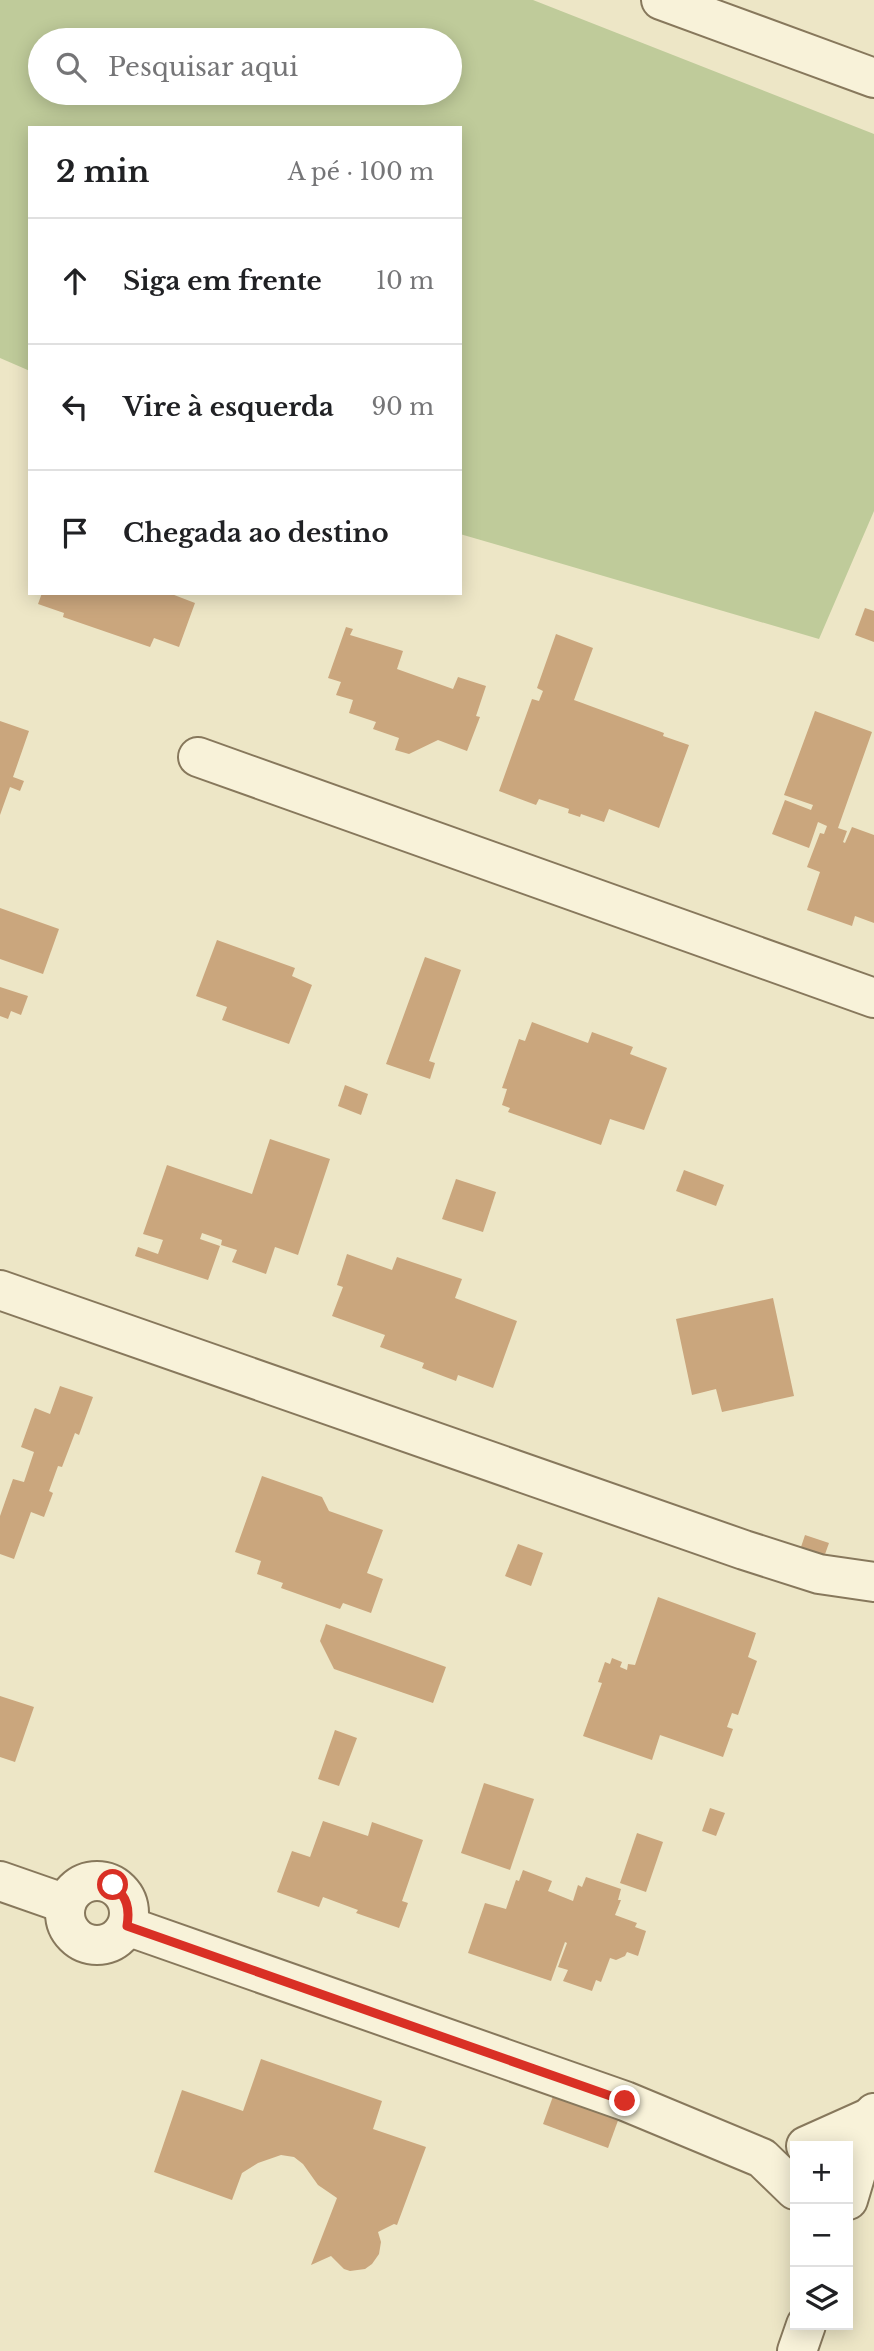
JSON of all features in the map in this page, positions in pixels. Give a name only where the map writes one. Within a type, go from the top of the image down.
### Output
[{"type":"street","points":[[661,0],[874,78]]},
{"type":"street","points":[[198,757],[874,998]]},
{"type":"street","points":[[0,1290],[744,1550],[819,1574],[874,1582]]},
{"type":"street","points":[[0,1881],[66,1904],[64,1917],[68,1928],[75,1938],[86,1944],[98,1946],[110,1943],[120,1936],[127,1926],[779,2154],[790,2179]]},
{"type":"street","points":[[817,2141],[873,2115]]},
{"type":"street","points":[[853,2183],[873,2115]]},
{"type":"green space","points":[[0,0],[533,0],[874,134],[874,511],[819,639],[462,535],[462,126],[28,126],[28,370],[0,358]]},
{"type":"building","points":[[41,595],[174,595],[195,603],[179,647],[154,638],[150,647],[63,617],[64,613],[38,604]]},
{"type":"building","points":[[865,608],[874,611],[874,642],[855,635]]},
{"type":"building","points":[[346,627],[353,629],[350,635],[403,651],[397,669],[453,689],[458,677],[486,686],[476,716],[480,717],[467,751],[438,740],[409,754],[395,750],[399,738],[373,729],[376,722],[349,713],[353,700],[336,695],[341,682],[328,678]]},
{"type":"building","points":[[556,634],[593,648],[574,700],[689,745],[659,828],[609,809],[604,822],[581,814],[580,817],[568,813],[569,809],[539,799],[536,805],[499,791],[532,699],[539,701],[543,691],[537,688]]},
{"type":"building","points":[[815,711],[872,732],[838,828],[847,831],[843,842],[845,843],[852,827],[874,835],[874,923],[855,916],[852,926],[807,910],[820,872],[807,867],[820,833],[824,834],[827,826],[818,822],[809,848],[772,834],[785,800],[811,810],[813,805],[784,795]]},
{"type":"building","points":[[0,721],[29,731],[13,777],[24,781],[20,791],[10,787],[0,815]]},
{"type":"building","points":[[0,908],[59,929],[43,974],[0,959]]},
{"type":"building","points":[[217,940],[295,968],[292,976],[312,985],[289,1044],[222,1020],[227,1007],[196,996]]},
{"type":"building","points":[[425,957],[461,970],[429,1061],[435,1063],[430,1079],[386,1064]]},
{"type":"building","points":[[0,987],[28,996],[21,1015],[11,1011],[8,1019],[0,1016]]},
{"type":"building","points":[[532,1022],[588,1043],[592,1032],[633,1047],[630,1054],[667,1068],[644,1130],[610,1119],[601,1145],[508,1112],[510,1108],[502,1105],[507,1089],[502,1088],[519,1039],[525,1041]]},
{"type":"building","points":[[345,1085],[368,1094],[361,1115],[338,1106]]},
{"type":"building","points":[[270,1139],[330,1159],[298,1255],[275,1247],[266,1274],[232,1262],[237,1250],[221,1245],[222,1240],[202,1233],[200,1239],[220,1246],[208,1280],[135,1256],[138,1247],[158,1254],[163,1240],[143,1234],[167,1165],[252,1194]]},
{"type":"building","points":[[684,1170],[724,1185],[716,1206],[676,1191]]},
{"type":"building","points":[[456,1179],[496,1192],[483,1232],[442,1219]]},
{"type":"building","points":[[347,1254],[392,1270],[397,1257],[462,1279],[455,1298],[517,1321],[493,1388],[458,1375],[456,1381],[422,1368],[424,1363],[380,1347],[385,1335],[332,1316],[343,1287],[337,1285]]},
{"type":"building","points":[[773,1298],[794,1396],[722,1412],[716,1389],[692,1395],[676,1319]]},
{"type":"building","points":[[60,1386],[93,1397],[79,1435],[75,1433],[62,1467],[58,1466],[49,1491],[53,1493],[44,1517],[31,1512],[14,1559],[0,1554],[0,1516],[13,1479],[24,1482],[34,1452],[21,1447],[34,1410],[35,1408],[50,1414]]},
{"type":"building","points":[[262,1476],[322,1497],[329,1511],[383,1530],[367,1573],[383,1579],[371,1613],[343,1603],[340,1609],[281,1588],[283,1583],[257,1574],[261,1561],[235,1552]]},
{"type":"building","points":[[805,1535],[829,1543],[819,1571],[799,1553]]},
{"type":"building","points":[[518,1544],[543,1553],[531,1586],[505,1576]]},
{"type":"building","points":[[658,1597],[756,1633],[748,1657],[757,1661],[738,1715],[732,1713],[727,1727],[733,1729],[723,1757],[660,1735],[652,1760],[583,1736],[602,1683],[598,1682],[605,1662],[610,1664],[612,1658],[622,1662],[620,1667],[627,1670],[628,1664],[635,1665]]},
{"type":"building","points":[[326,1624],[446,1667],[433,1703],[334,1669],[320,1641]]},
{"type":"building","points":[[0,1696],[34,1707],[15,1762],[0,1757]]},
{"type":"building","points":[[335,1730],[357,1738],[339,1786],[318,1779]]},
{"type":"building","points":[[484,1783],[534,1799],[510,1870],[461,1853]]},
{"type":"building","points":[[710,1808],[725,1813],[716,1836],[702,1831]]},
{"type":"building","points":[[323,1821],[368,1836],[372,1822],[423,1840],[402,1901],[408,1903],[399,1928],[356,1913],[358,1910],[323,1897],[319,1907],[277,1892],[292,1851],[310,1857]]},
{"type":"building","points":[[637,1833],[663,1842],[646,1892],[620,1883]]},
{"type":"building","points":[[523,1870],[552,1881],[548,1891],[573,1901],[578,1885],[582,1887],[586,1877],[621,1889],[618,1900],[621,1900],[615,1915],[637,1923],[635,1927],[646,1931],[638,1956],[627,1952],[616,1960],[610,1958],[601,1982],[596,1980],[592,1991],[563,1981],[568,1970],[558,1967],[567,1943],[565,1942],[551,1981],[468,1953],[485,1903],[506,1909],[516,1880],[519,1881]]},
{"type":"building","points":[[261,2059],[382,2101],[373,2129],[426,2147],[397,2225],[378,2232],[381,2242],[379,2254],[365,2269],[344,2269],[331,2256],[311,2265],[337,2198],[318,2185],[303,2164],[294,2157],[281,2155],[258,2163],[242,2173],[232,2200],[154,2172],[182,2090],[243,2111]]},
{"type":"building","points":[[556,2088],[620,2115],[608,2148],[543,2124]]},
{"type":"route","points":[[113,1885],[122,1892],[128,1903],[127,1926],[625,2101]]}]
